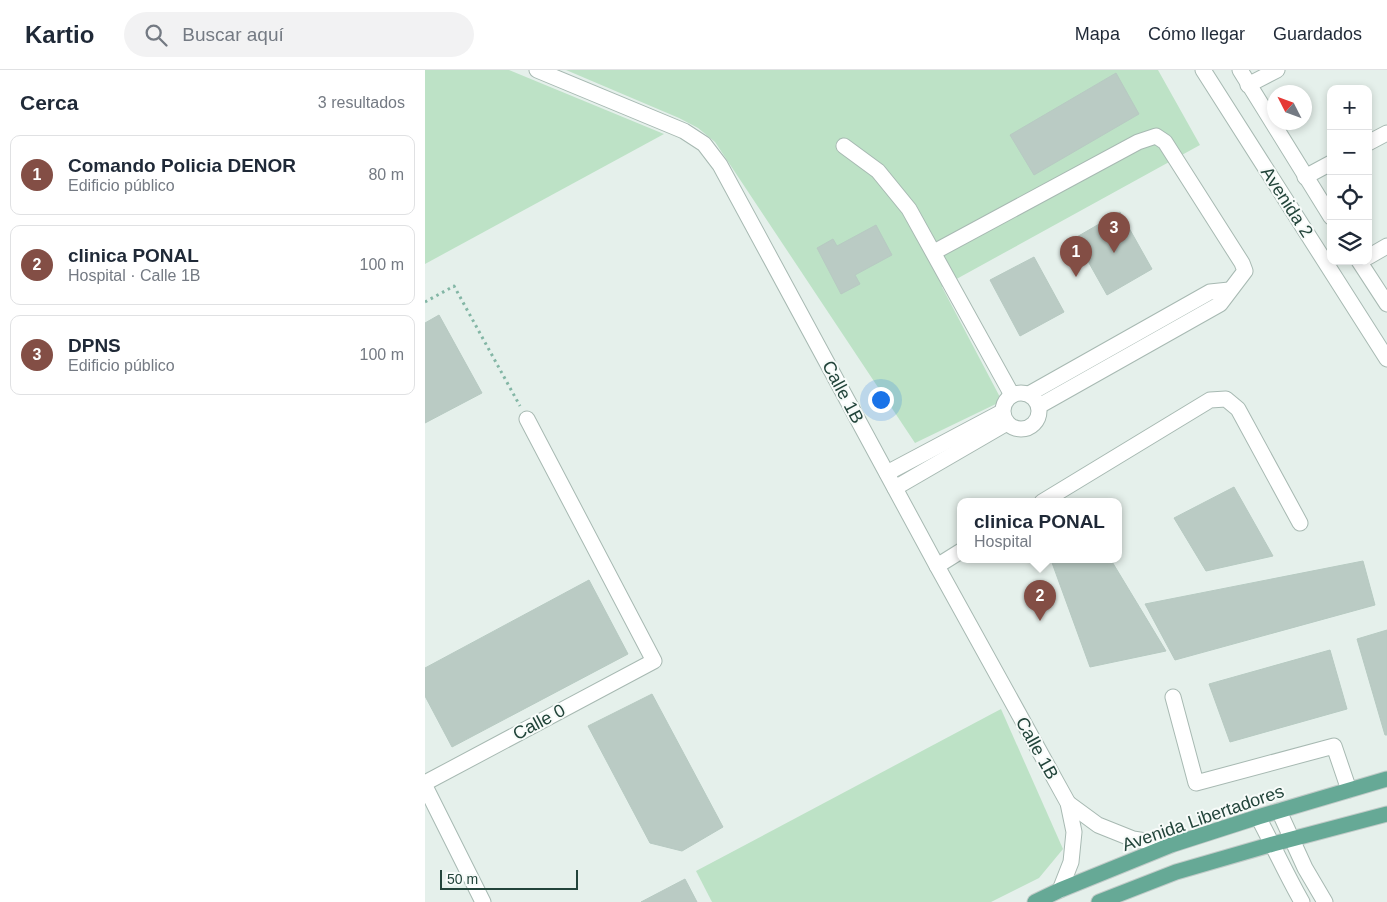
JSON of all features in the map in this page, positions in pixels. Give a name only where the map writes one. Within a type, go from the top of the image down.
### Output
[{"type":"main road","name":"Avenida Libertadores","points":[[1035,902],[1171,845],[1258,817],[1387,780]]},
{"type":"main road","points":[[1099,902],[1176,872],[1387,814]]},
{"type":"street","name":"Calle 1B","points":[[537,70],[684,131],[704,144],[720,165],[937,566],[1068,803],[1074,832],[1071,862],[1060,890]]},
{"type":"street","name":"Avenida 2","points":[[1203,70],[1387,360]]},
{"type":"street","name":"Avenida 2","points":[[1240,70],[1327,211]]},
{"type":"street","points":[[1249,85],[1277,70]]},
{"type":"street","points":[[1372,141],[1387,133]]},
{"type":"street","points":[[934,252],[1138,142],[1156,136],[1165,142],[1242,263],[1245,271],[1239,281],[1229,290],[1210,292],[1034,400]]},
{"type":"street","points":[[844,146],[878,171],[909,209],[1012,395]]},
{"type":"street","points":[[1305,177],[1327,165]]},
{"type":"street","points":[[1372,255],[1387,246]]},
{"type":"street","points":[[1363,265],[1387,304]]},
{"type":"street","points":[[1023,392],[1034,400],[1039,412],[1035,423],[1030,428],[1024,430],[1012,427],[1005,417],[1003,405],[1007,399],[1012,395],[1023,392]]},
{"type":"street","points":[[1049,498],[1210,400],[1226,399],[1238,409],[1300,523]]},
{"type":"street","points":[[887,473],[1005,417]]},
{"type":"street","points":[[895,488],[1005,417]]},
{"type":"street","name":"Calle 0","points":[[425,782],[654,660],[527,419]]},
{"type":"street","points":[[937,566],[957,554]]},
{"type":"street","points":[[1173,697],[1197,783],[1334,746],[1349,790]]},
{"type":"street","points":[[425,786],[483,902]]},
{"type":"street","name":"Calle 1B","points":[[1068,803],[1098,825],[1133,839],[1171,845]]},
{"type":"street","points":[[1279,811],[1305,868],[1325,902]]},
{"type":"street","points":[[1258,817],[1302,902]]},
{"type":"path","points":[[425,302],[454,286],[527,419]]},
{"type":"green space","points":[[425,70],[509,70],[664,134],[425,264]]},
{"type":"green space","points":[[566,70],[1158,70],[1200,145],[942,287],[1002,401],[915,443],[715,142],[698,128],[679,118]]},
{"type":"green space","points":[[1001,709],[1063,849],[1039,878],[991,902],[712,902],[696,871]]},
{"type":"building","points":[[1116,73],[1139,114],[1034,175],[1010,135]]},
{"type":"building","points":[[1120,212],[1152,269],[1107,295],[1075,238]]},
{"type":"building","points":[[876,225],[892,255],[855,275],[860,284],[841,294],[817,248],[833,239],[837,246]]},
{"type":"building","points":[[1034,257],[1064,312],[1020,336],[990,280]]},
{"type":"building","points":[[439,315],[482,393],[425,423],[425,323]]},
{"type":"building","points":[[1234,487],[1273,556],[1206,571],[1174,518]]},
{"type":"building","points":[[1363,561],[1375,605],[1175,660],[1145,604]]},
{"type":"building","points":[[1052,563],[1113,563],[1166,651],[1090,667]]},
{"type":"building","points":[[589,580],[628,654],[452,747],[425,696],[425,668]]},
{"type":"building","points":[[1387,630],[1387,735],[1385,735],[1357,639]]},
{"type":"building","points":[[1330,650],[1347,709],[1230,742],[1209,684]]},
{"type":"building","points":[[652,694],[723,827],[682,851],[650,843],[588,726]]},
{"type":"building","points":[[685,879],[697,902],[641,902]]},
{"type":"place","name":"DPNS","points":[[1114,253]]},
{"type":"place","name":"Comando Policia DENOR","points":[[1076,277]]},
{"type":"place","name":"clinica PONAL","points":[[1040,621]]}]
